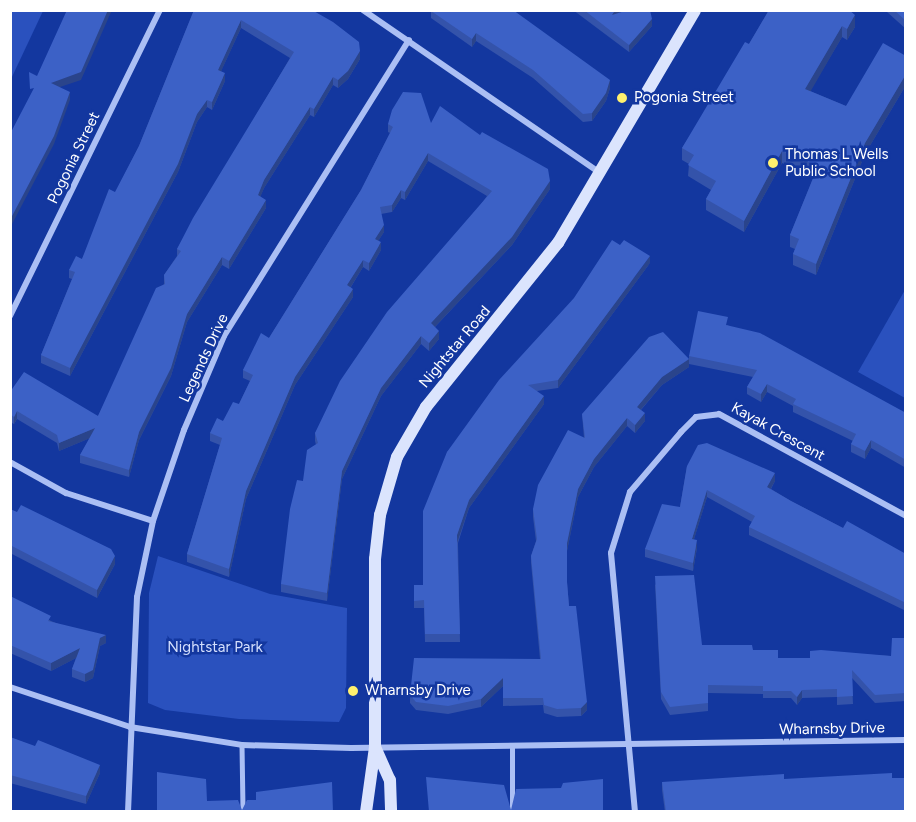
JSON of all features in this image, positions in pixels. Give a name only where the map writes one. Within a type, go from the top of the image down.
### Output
[{"type":"street","name":"Pogonia Street","points":[[10,316],[160,10]]},
{"type":"street","points":[[363,10],[600,173]]},
{"type":"street","name":"Nightstar Road","points":[[366,812],[375,747],[375,559],[380,515],[397,457],[426,407],[558,243],[695,10]]},
{"type":"street","name":"Legends Drive","points":[[128,812],[137,597],[153,521],[224,336],[409,40]]},
{"type":"street","name":"Kayak Crescent","points":[[635,812],[611,553],[630,492],[696,417],[719,414],[906,516]]},
{"type":"street","points":[[10,462],[66,493],[153,521]]},
{"type":"street","name":"Wharnsby Drive","points":[[10,687],[130,726],[242,745],[512,746],[906,740]]},
{"type":"street","name":"Nightstar Road","points":[[375,747],[390,780],[391,812]]},
{"type":"lane","points":[[242,745],[243,812]]},
{"type":"lane","points":[[512,746],[512,812]]},
{"type":"green space","points":[[10,11],[43,11],[11,79]]},
{"type":"green space","points":[[905,290],[905,398],[858,372]]},
{"type":"green space","name":"Nightstar Park","points":[[158,556],[270,594],[347,608],[346,708],[339,722],[239,719],[165,710],[148,703],[149,593]]},
{"type":"building","points":[[67,10],[108,10],[81,72],[51,83],[70,92],[54,136],[10,220],[10,134],[34,88],[30,89],[29,72],[37,76]]},
{"type":"building","points":[[194,10],[312,10],[333,22],[359,42],[360,51],[348,71],[338,80],[333,77],[314,109],[310,107],[264,180],[258,195],[266,200],[229,261],[222,257],[187,314],[171,368],[139,432],[129,470],[80,455],[95,428],[59,443],[57,435],[17,411],[14,417],[10,414],[10,392],[24,372],[98,416],[156,288],[165,284],[164,275],[181,251],[177,249],[193,218],[294,52],[241,20],[218,70],[225,73],[212,102],[207,100],[197,114],[178,164],[70,368],[41,355],[75,272],[69,270],[76,256],[82,259],[109,189],[115,192],[139,146]]},
{"type":"building","points":[[513,10],[610,80],[606,93],[592,113],[583,114],[533,70],[476,33],[472,39],[431,11]]},
{"type":"building","points":[[584,10],[615,10],[612,15],[628,10],[650,10],[652,19],[629,45]]},
{"type":"building","points":[[769,10],[849,10],[855,15],[847,29],[842,26],[805,89],[846,106],[883,43],[906,56],[906,74],[865,143],[816,264],[793,254],[799,239],[790,235],[818,166],[782,151],[744,221],[706,199],[716,181],[688,165],[694,155],[682,148],[745,42],[749,44]]},
{"type":"building","points":[[894,10],[906,10],[906,21]]},
{"type":"building","points":[[403,92],[421,93],[431,123],[440,106],[480,135],[482,132],[548,169],[550,181],[512,237],[431,323],[439,331],[429,343],[421,336],[381,388],[342,471],[327,593],[281,584],[290,509],[297,480],[303,481],[307,450],[318,443],[315,433],[340,381],[387,312],[492,191],[428,153],[405,192],[401,190],[392,205],[380,207],[384,225],[375,239],[381,242],[369,263],[363,260],[347,285],[353,289],[295,377],[246,491],[229,569],[187,554],[222,438],[210,433],[217,418],[223,421],[233,402],[239,404],[253,375],[243,370],[261,333],[269,338],[361,190],[393,127],[388,124],[392,110]]},
{"type":"building","points":[[612,240],[620,245],[624,240],[650,256],[558,380],[528,385],[544,396],[469,500],[457,535],[460,634],[425,634],[424,600],[414,601],[414,585],[423,585],[423,511],[447,452],[499,380],[574,298]]},
{"type":"building","points":[[698,311],[728,317],[726,325],[760,333],[906,413],[906,460],[871,440],[865,451],[851,444],[856,434],[793,404],[796,399],[767,384],[761,394],[747,387],[757,370],[689,356]]},
{"type":"building","points":[[663,332],[689,359],[662,377],[637,407],[645,413],[635,425],[627,418],[594,459],[578,489],[567,543],[567,582],[569,606],[576,606],[587,702],[581,708],[557,709],[544,705],[543,698],[503,698],[503,678],[481,699],[448,706],[416,702],[410,695],[414,658],[541,659],[531,556],[537,539],[533,509],[538,485],[568,430],[585,438],[582,414],[649,337]]},
{"type":"building","points":[[707,443],[775,473],[767,487],[791,501],[843,528],[847,521],[906,554],[906,603],[749,527],[755,516],[707,490],[692,539],[697,540],[693,563],[645,549],[662,504],[680,507],[687,466],[698,445]]},
{"type":"building","points":[[21,505],[111,549],[115,556],[97,590],[10,545],[10,509],[17,512]]},
{"type":"building","points":[[694,575],[702,645],[752,645],[753,650],[778,650],[778,658],[810,658],[810,651],[821,650],[891,656],[892,638],[906,638],[906,693],[875,695],[852,670],[853,696],[837,697],[837,689],[802,690],[797,697],[791,691],[763,691],[763,686],[708,685],[708,703],[670,707],[661,692],[655,576]]},
{"type":"building","points":[[10,596],[51,616],[48,621],[106,635],[100,638],[93,670],[85,674],[72,669],[80,648],[51,663],[10,645]]},
{"type":"building","points":[[10,737],[35,746],[38,740],[100,765],[86,796],[10,775]]},
{"type":"building","points":[[157,772],[206,779],[207,801],[238,800],[242,810],[247,800],[256,800],[256,792],[332,782],[333,812],[157,812]]},
{"type":"building","points":[[892,773],[892,778],[906,778],[906,812],[666,812],[662,782],[784,774],[784,779]]},
{"type":"building","points":[[426,777],[504,785],[511,810],[516,789],[561,788],[563,783],[603,779],[603,812],[429,812]]},
{"type":"place","name":"Pogonia Street","points":[[622,98]]},
{"type":"place","name":"Thomas L Wells Public School","points":[[773,163]]},
{"type":"place","name":"Wharnsby Drive","points":[[353,691]]}]
